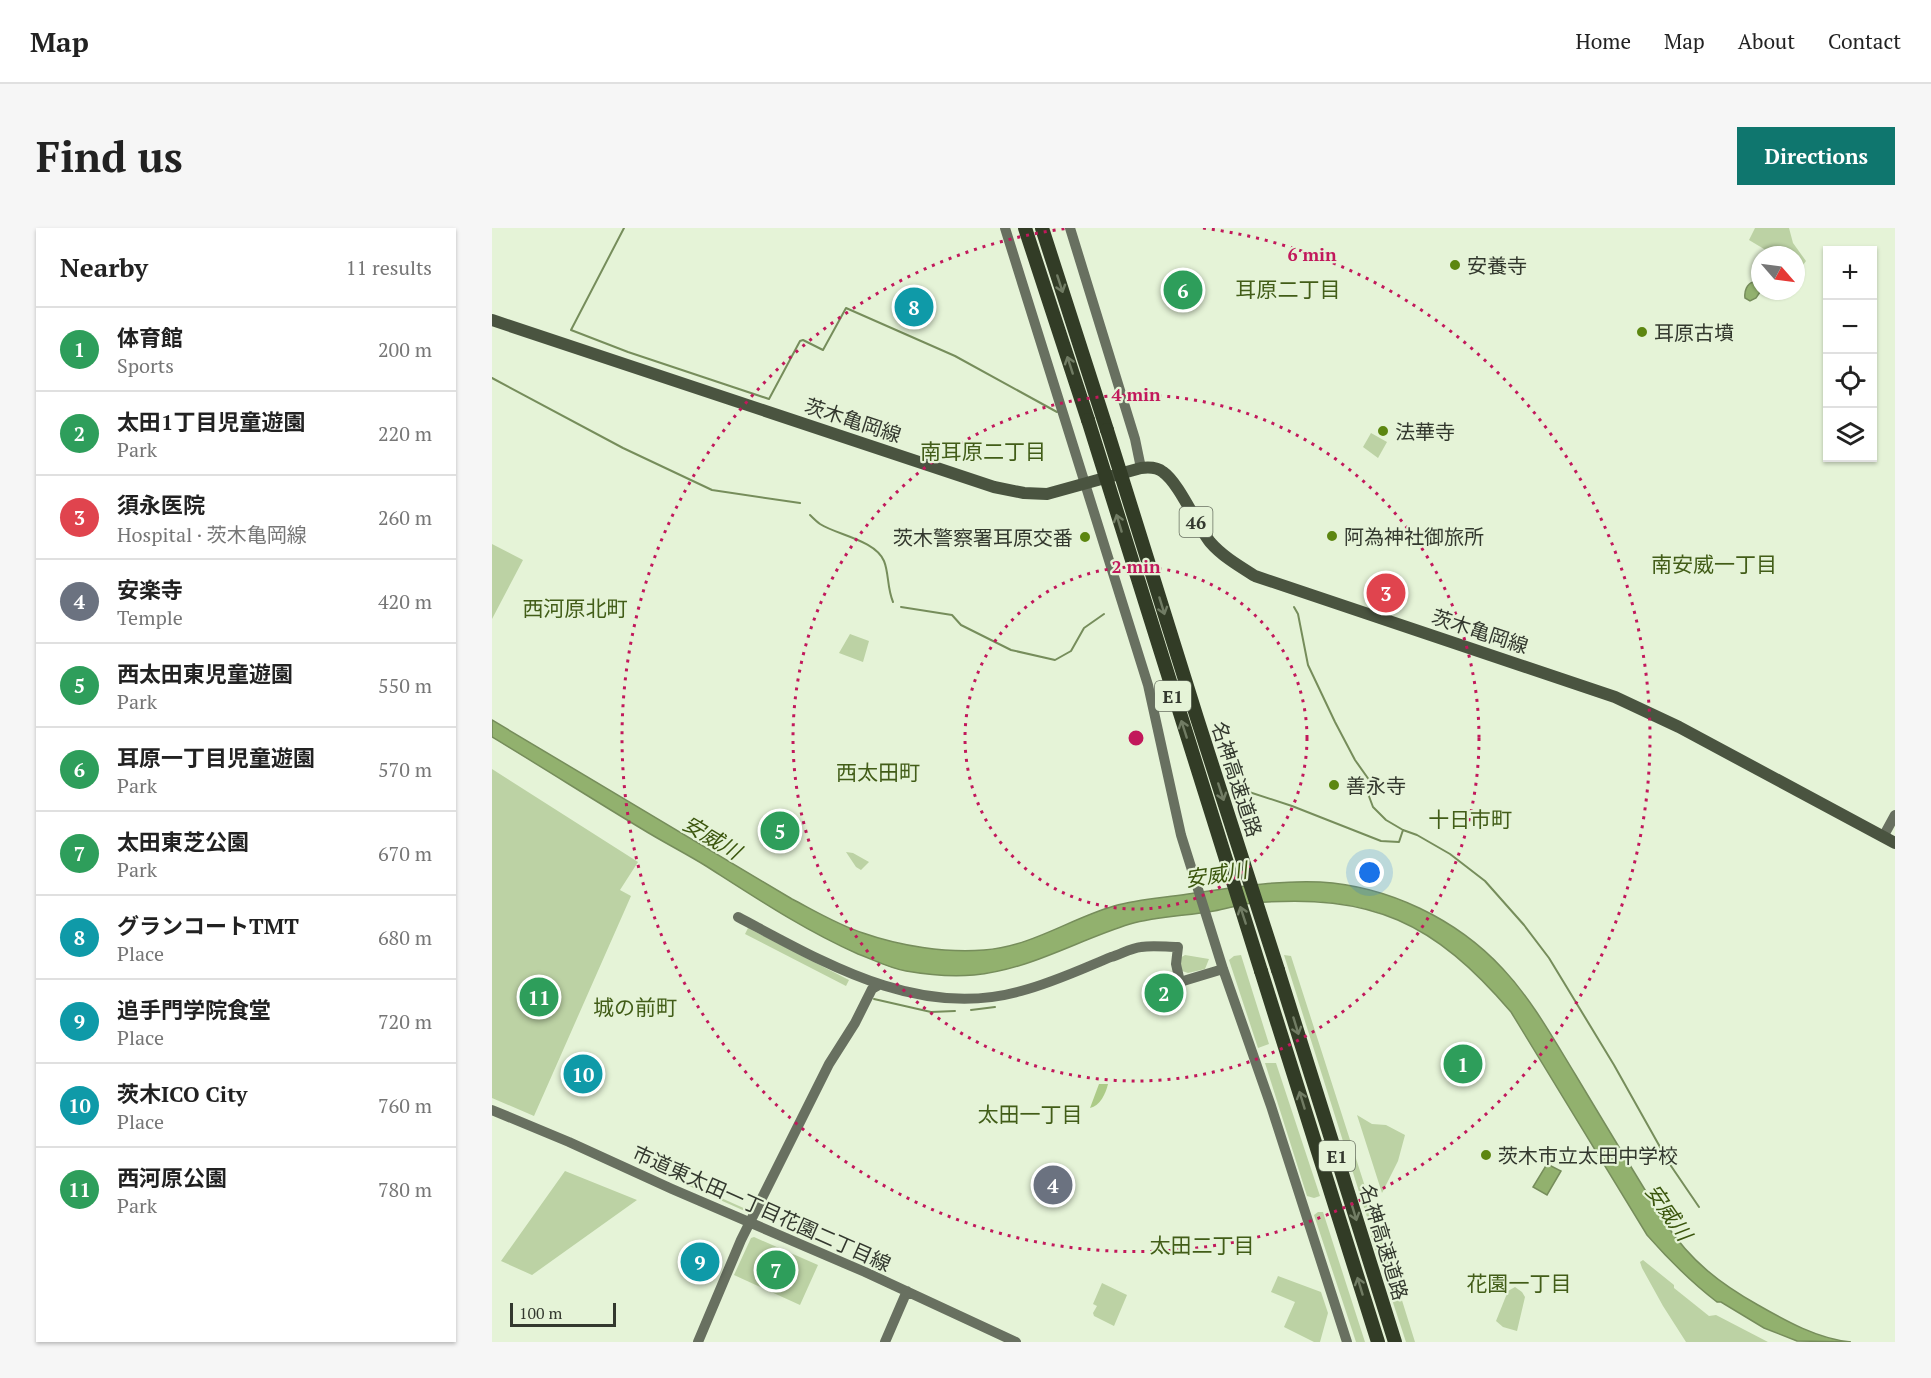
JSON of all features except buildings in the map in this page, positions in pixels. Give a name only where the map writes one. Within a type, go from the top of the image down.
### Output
[{"type":"highway","name":"名神高速道路","points":[[1025,228],[1088,420],[1378,1342]]},
{"type":"highway","name":"名神高速道路","points":[[1042,228],[1395,1342]]},
{"type":"main road","name":"茨木亀岡線","points":[[492,320],[994,487],[1041,495],[1141,468],[1155,468],[1167,474],[1211,543],[1222,554],[1255,576],[1616,697],[1679,727],[1895,843]]},
{"type":"street","points":[[1005,228],[1148,685],[1181,835],[1221,964],[1271,1106],[1347,1342]]},
{"type":"street","points":[[1070,228],[1135,439],[1141,468]]},
{"type":"street","points":[[1883,837],[1895,815]]},
{"type":"street","points":[[738,917],[804,952],[865,980],[930,998],[993,997],[1023,991],[1141,946],[1178,947],[1176,964],[1180,982],[1221,964]]},
{"type":"street","points":[[698,1342],[749,1222],[829,1064],[855,1023],[872,989],[879,985]]},
{"type":"street","name":"市道東太田一丁目花園二丁目線","points":[[492,1110],[907,1291],[1016,1342]]},
{"type":"street","points":[[885,1342],[907,1291]]},
{"type":"shaded area","points":[[1755,228],[1789,228],[1795,246],[1759,246],[1749,240]]},
{"type":"shaded area","points":[[1180,281],[1192,286],[1189,297],[1173,295]]},
{"type":"shaded area","points":[[1751,283],[1752,300],[1750,301],[1745,298]]},
{"type":"shaded area","points":[[1371,433],[1387,442],[1378,458],[1363,447]]},
{"type":"shaded area","points":[[492,544],[523,560],[492,619]]},
{"type":"shaded area","points":[[850,634],[869,641],[863,662],[839,653]]},
{"type":"shaded area","points":[[492,720],[827,918],[877,938],[907,945],[954,950],[984,950],[1002,947],[1035,938],[1098,911],[1123,904],[1270,883],[1320,882],[1346,885],[1371,890],[1420,908],[1465,935],[1485,951],[1523,993],[1550,1033],[1666,1224],[1685,1249],[1707,1270],[1744,1297],[1814,1333],[1851,1342],[1797,1341],[1764,1328],[1721,1302],[1717,1302],[1689,1279],[1647,1235],[1511,1012],[1483,981],[1455,956],[1427,935],[1398,920],[1367,909],[1333,903],[1295,901],[1243,904],[1214,911],[1130,924],[1034,961],[994,972],[948,976],[900,970],[838,945],[799,924],[604,806],[492,737]]},
{"type":"shaded area","points":[[492,769],[638,862],[620,890],[631,896],[534,1116],[492,1098]]},
{"type":"shaded area","points":[[783,812],[799,823],[782,851],[761,840],[771,822]]},
{"type":"shaded area","points":[[846,852],[853,853],[869,862],[861,870],[856,867]]},
{"type":"shaded area","points":[[748,928],[849,980],[846,986],[745,934]]},
{"type":"shaded area","points":[[1185,955],[1209,959],[1205,969],[1188,973],[1182,971],[1180,958]]},
{"type":"shaded area","points":[[1241,955],[1269,1044],[1258,1048],[1229,960]]},
{"type":"shaded area","points":[[1284,955],[1291,956],[1377,1224],[1368,1220]]},
{"type":"shaded area","points":[[1160,979],[1174,983],[1177,988],[1170,1005],[1150,998],[1155,983]]},
{"type":"shaded area","points":[[1265,1063],[1276,1063],[1320,1196],[1314,1198],[1307,1196]]},
{"type":"shaded area","points":[[1099,1084],[1108,1084],[1100,1102],[1090,1108]]},
{"type":"shaded area","points":[[1357,1115],[1372,1124],[1386,1125],[1405,1135],[1398,1161],[1382,1193]]},
{"type":"shaded area","points":[[1547,1164],[1561,1171],[1547,1195],[1533,1187]]},
{"type":"shaded area","points":[[565,1171],[637,1200],[532,1275],[501,1261]]},
{"type":"shaded area","points":[[681,1180],[748,1210],[747,1212],[680,1182]]},
{"type":"shaded area","points":[[1323,1212],[1365,1342],[1356,1342],[1314,1215]]},
{"type":"shaded area","points":[[1381,1233],[1415,1342],[1406,1342],[1371,1236]]},
{"type":"shaded area","points":[[754,1237],[818,1265],[800,1305],[734,1275],[751,1238]]},
{"type":"shaded area","points":[[1643,1260],[1709,1316],[1716,1315],[1768,1342],[1686,1342],[1642,1268],[1640,1262]]},
{"type":"shaded area","points":[[1278,1276],[1321,1292],[1328,1313],[1320,1342],[1314,1342],[1284,1327],[1295,1302],[1271,1292]]},
{"type":"shaded area","points":[[1102,1283],[1127,1295],[1114,1326],[1094,1316],[1093,1313],[1097,1306],[1093,1304]]},
{"type":"shaded area","points":[[1515,1287],[1525,1297],[1517,1331],[1503,1327],[1496,1321],[1508,1291]]},
{"type":"waterway","points":[[624,228],[571,330],[628,352],[769,399],[800,341],[803,340],[823,350],[846,308],[955,356],[1057,412]]},
{"type":"waterway","points":[[492,378],[623,448],[712,490],[800,503]]},
{"type":"waterway","points":[[810,515],[827,528],[864,543],[879,554],[886,566],[893,602]]},
{"type":"waterway","points":[[901,607],[952,615],[961,625],[1011,650],[1055,660],[1071,651],[1084,628],[1104,614]]},
{"type":"waterway","points":[[1294,607],[1298,614],[1308,665],[1355,760],[1372,784],[1367,791],[1373,807],[1386,820],[1450,854],[1485,881],[1524,925],[1549,958],[1614,1065],[1669,1163],[1699,1207]]},
{"type":"waterway","points":[[1243,790],[1292,806],[1381,841],[1399,842],[1403,830]]},
{"type":"waterway","points":[[874,999],[931,1012],[955,1011]]},
{"type":"waterway","points":[[971,1010],[995,1007]]},
{"type":"place","name":"安養寺","points":[[1455,265]]},
{"type":"place","name":"耳原一丁目児童遊園","points":[[1183,290]]},
{"type":"place","name":"グランコートTMT","points":[[914,307]]},
{"type":"place","name":"耳原古墳","points":[[1642,332]]},
{"type":"place","name":"法華寺","points":[[1383,431]]},
{"type":"place","name":"阿為神社御旅所","points":[[1332,536]]},
{"type":"place","name":"茨木警察署耳原交番","points":[[1085,537]]},
{"type":"place","name":"須永医院","points":[[1386,593]]},
{"type":"place","name":"善永寺","points":[[1334,785]]},
{"type":"place","name":"西太田東児童遊園","points":[[780,831]]},
{"type":"place","name":"太田1丁目児童遊園","points":[[1164,993]]},
{"type":"place","name":"西河原公園","points":[[539,997]]},
{"type":"place","name":"体育館","points":[[1463,1064]]},
{"type":"place","name":"茨木ICO City","points":[[583,1074]]},
{"type":"place","name":"茨木市立太田中学校","points":[[1486,1155]]},
{"type":"place","name":"安楽寺","points":[[1053,1185]]},
{"type":"place","name":"追手門学院食堂","points":[[700,1262]]},
{"type":"place","name":"太田東芝公園","points":[[776,1270]]},
{"type":"district","name":"耳原二丁目","points":[[1288,289]]},
{"type":"district","name":"南耳原二丁目","points":[[983,451]]},
{"type":"district","name":"南安威一丁目","points":[[1714,564]]},
{"type":"district","name":"西河原北町","points":[[575,608]]},
{"type":"district","name":"西太田町","points":[[878,772]]},
{"type":"district","name":"十日市町","points":[[1470,819]]},
{"type":"district","name":"城の前町","points":[[635,1007]]},
{"type":"district","name":"太田一丁目","points":[[1030,1114]]},
{"type":"district","name":"太田二丁目","points":[[1202,1245]]},
{"type":"district","name":"花園一丁目","points":[[1519,1283]]},
{"type":"water label","name":"安威川","points":[[712,837]]},
{"type":"water label","name":"安威川","points":[[1216,874]]},
{"type":"water label","name":"安威川","points":[[1669,1212]]}]
